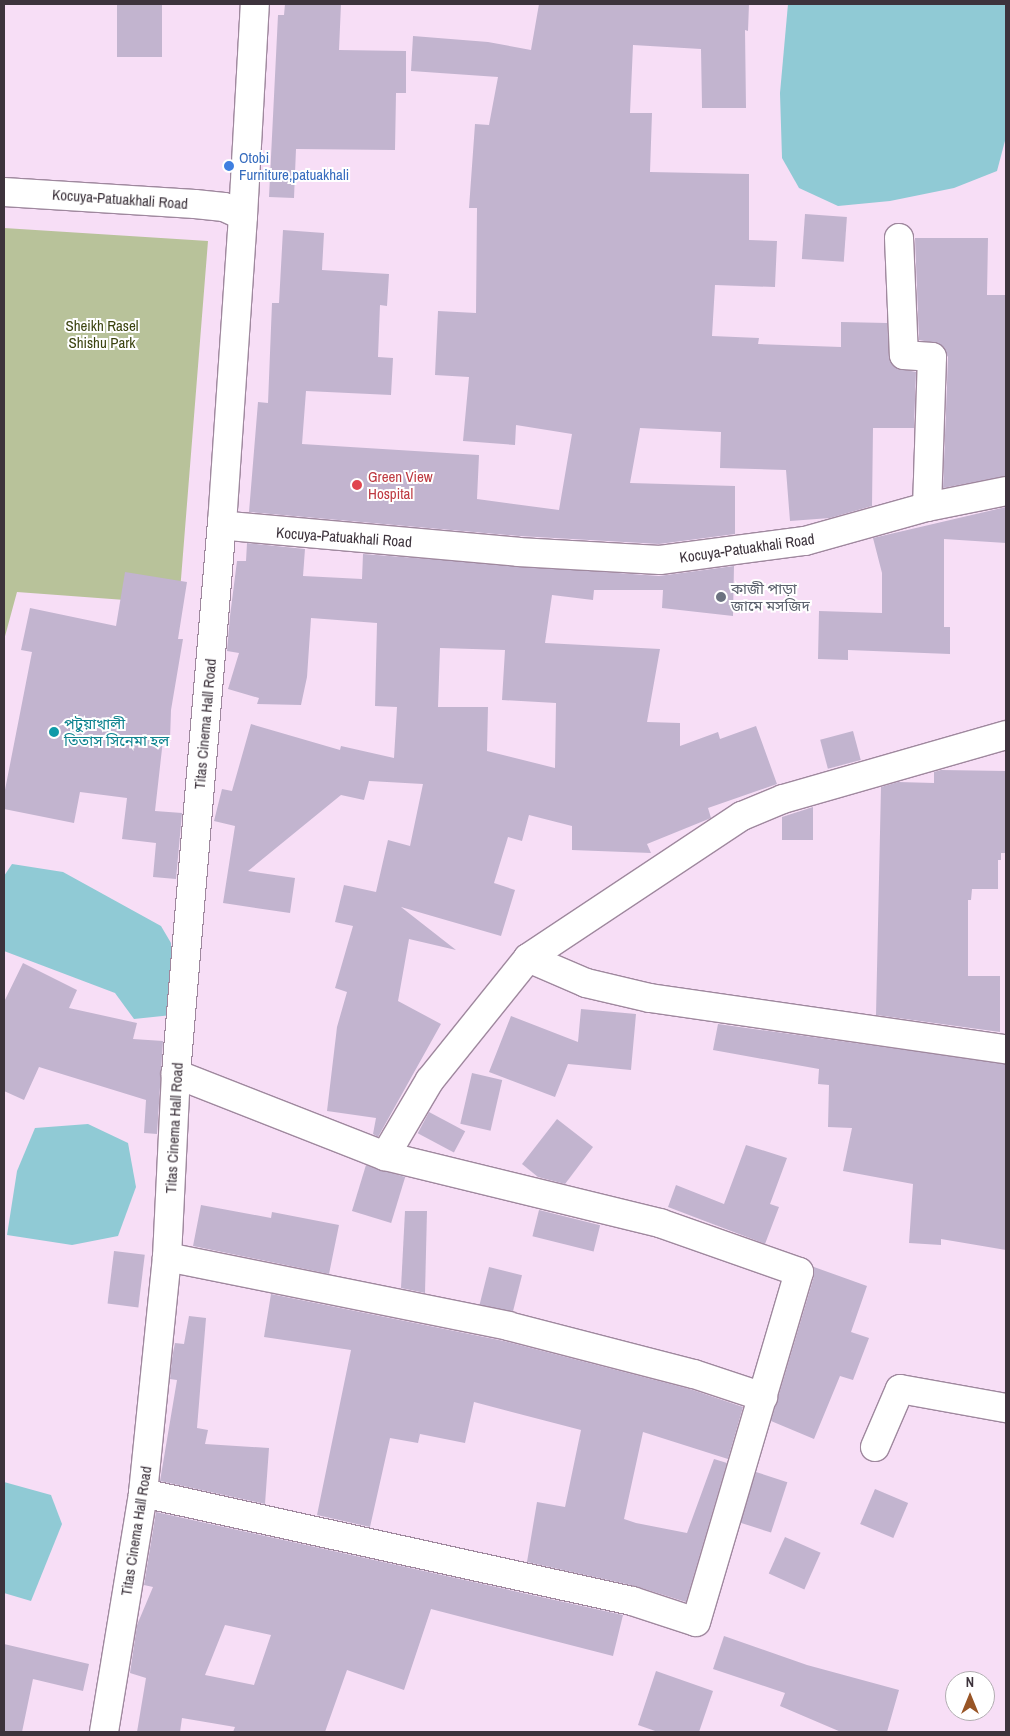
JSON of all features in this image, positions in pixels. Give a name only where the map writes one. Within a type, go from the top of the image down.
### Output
[{"type":"street","points":[[222,522],[243,216],[255,4]]},
{"type":"street","name":"Kocuya-Patuakhali Road","points":[[4,192],[195,204],[224,207],[243,216]]},
{"type":"street","points":[[900,238],[904,355],[932,356],[927,507]]},
{"type":"street","name":"Kocuya-Patuakhali Road","points":[[222,522],[242,529],[518,552],[660,560],[806,541],[927,507],[1006,491]]},
{"type":"street","name":"Titas Cinema Hall Road","points":[[104,1732],[143,1493],[167,1257],[176,1074],[222,522]]},
{"type":"street","points":[[385,1156],[430,1080],[528,958],[742,816],[783,799],[1006,735]]},
{"type":"street","points":[[528,958],[586,983],[650,998],[1006,1049]]},
{"type":"street","points":[[143,1493],[632,1601],[696,1622],[799,1272],[660,1223],[385,1156],[176,1074]]},
{"type":"street","points":[[167,1257],[508,1326],[694,1374],[763,1397]]},
{"type":"street","points":[[875,1447],[900,1390],[1006,1408]]},
{"type":"green space","name":"Sheikh Rasel Shishu Park","points":[[4,228],[208,241],[179,604],[17,592],[4,640]]},
{"type":"water","points":[[788,4],[1006,4],[1006,137],[997,171],[954,188],[890,201],[838,206],[799,188],[782,158],[780,93]]},
{"type":"water","points":[[12,864],[63,872],[161,926],[171,943],[172,1015],[134,1019],[115,993],[4,951],[4,876]]},
{"type":"water","points":[[88,1124],[128,1143],[136,1187],[118,1236],[72,1245],[7,1235],[17,1171],[35,1128]]},
{"type":"water","points":[[4,1482],[51,1495],[62,1524],[31,1601],[4,1593]]},
{"type":"building","points":[[117,4],[162,4],[162,57],[117,57]]},
{"type":"building","points":[[285,4],[341,4],[339,50],[406,51],[406,93],[396,93],[395,150],[296,149],[294,198],[269,197],[278,15],[284,15]]},
{"type":"building","points":[[539,4],[749,4],[748,31],[745,30],[746,108],[702,108],[701,49],[633,45],[630,113],[652,113],[650,172],[749,174],[749,240],[777,241],[775,287],[715,285],[712,336],[759,338],[758,344],[841,347],[841,322],[887,323],[891,363],[896,368],[916,372],[914,428],[873,428],[872,506],[830,518],[790,521],[786,470],[720,468],[721,432],[640,428],[630,483],[735,486],[735,534],[659,544],[519,536],[249,512],[258,402],[268,403],[272,303],[279,303],[283,230],[324,233],[322,270],[389,274],[387,306],[380,305],[378,357],[393,358],[391,395],[306,391],[302,444],[479,455],[477,499],[559,510],[572,434],[516,425],[515,445],[463,441],[469,377],[435,375],[438,311],[476,313],[477,208],[469,208],[475,124],[489,125],[498,77],[411,71],[413,36],[488,42],[531,50]]},
{"type":"building","points":[[805,214],[847,217],[844,262],[802,259]]},
{"type":"building","points":[[915,238],[988,238],[987,295],[1006,295],[1006,476],[943,488],[948,357],[940,344],[919,340]]},
{"type":"building","points":[[1006,507],[1006,543],[944,539],[944,627],[950,627],[950,654],[848,650],[848,660],[818,659],[819,611],[882,613],[882,573],[873,538]]},
{"type":"building","points":[[247,543],[305,549],[303,576],[362,579],[363,554],[659,576],[734,566],[733,616],[662,608],[663,590],[594,590],[593,600],[552,595],[545,643],[660,649],[647,722],[680,723],[680,746],[718,732],[720,739],[756,726],[777,784],[708,808],[711,818],[647,844],[651,853],[572,850],[572,826],[529,815],[522,841],[508,837],[494,883],[515,890],[501,936],[401,907],[456,950],[409,939],[398,1001],[441,1024],[378,1137],[373,1134],[376,1118],[327,1111],[337,1027],[347,992],[335,988],[353,926],[335,922],[344,885],[376,892],[388,840],[410,846],[423,784],[369,781],[364,800],[341,795],[248,871],[295,878],[290,913],[223,903],[235,826],[214,821],[222,789],[232,791],[251,724],[340,750],[341,746],[394,758],[397,707],[375,706],[377,623],[311,618],[307,677],[301,705],[257,704],[259,698],[228,689],[239,653],[227,651],[237,561],[246,561]],"holes":[[[440,648],[505,650],[502,700],[556,703],[555,768],[487,751],[488,707],[438,707]]]},
{"type":"building","points":[[125,572],[187,582],[178,639],[183,639],[171,710],[170,740],[163,740],[155,811],[182,813],[176,879],[153,877],[156,843],[122,839],[127,798],[80,792],[74,823],[4,809],[4,795],[32,652],[21,650],[30,608],[116,626]]},
{"type":"building","points":[[853,731],[861,760],[828,769],[820,740]]},
{"type":"building","points":[[941,770],[1006,771],[1006,853],[1001,853],[1001,860],[998,860],[998,889],[972,889],[971,900],[968,900],[968,976],[1000,976],[1000,1032],[876,1015],[881,787],[898,782],[934,783],[934,772]]},
{"type":"building","points":[[813,807],[813,840],[782,840],[782,817]]},
{"type":"building","points":[[23,963],[77,990],[69,1008],[137,1023],[133,1039],[163,1041],[157,1134],[144,1133],[146,1100],[39,1067],[24,1100],[4,1091],[4,1002]]},
{"type":"building","points":[[581,1009],[636,1014],[631,1070],[568,1064],[555,1097],[489,1072],[511,1016],[578,1042]]},
{"type":"building","points":[[718,1024],[1006,1064],[1006,1250],[941,1239],[941,1245],[909,1243],[913,1184],[843,1171],[852,1128],[828,1127],[829,1085],[818,1084],[819,1069],[713,1050]]},
{"type":"building","points":[[472,1073],[502,1080],[491,1131],[460,1124]]},
{"type":"building","points":[[429,1112],[465,1131],[454,1152],[418,1133]]},
{"type":"building","points":[[557,1119],[593,1147],[565,1184],[538,1177],[522,1164]]},
{"type":"building","points":[[746,1145],[787,1158],[770,1204],[779,1207],[765,1244],[668,1207],[676,1185],[724,1204]]},
{"type":"building","points":[[366,1165],[405,1177],[391,1223],[352,1211]]},
{"type":"building","points":[[201,1205],[271,1218],[272,1212],[339,1225],[329,1274],[193,1246]]},
{"type":"building","points":[[539,1210],[600,1225],[594,1251],[532,1236]]},
{"type":"building","points":[[405,1211],[427,1211],[425,1293],[401,1288]]},
{"type":"building","points":[[114,1251],[145,1255],[138,1307],[108,1304]]},
{"type":"building","points":[[489,1267],[522,1275],[513,1313],[480,1305]]},
{"type":"building","points":[[814,1267],[867,1286],[851,1332],[869,1338],[853,1380],[840,1376],[814,1439],[771,1421],[814,1276]]},
{"type":"building","points":[[271,1294],[504,1341],[690,1389],[743,1407],[728,1459],[643,1432],[624,1519],[687,1533],[714,1459],[727,1463],[686,1602],[635,1586],[527,1562],[537,1502],[565,1507],[581,1430],[474,1402],[465,1443],[420,1434],[418,1443],[390,1438],[370,1527],[317,1515],[351,1350],[264,1337]]},
{"type":"building","points":[[189,1316],[206,1318],[197,1428],[208,1430],[205,1444],[269,1448],[265,1504],[160,1481],[177,1380],[170,1379],[172,1358],[175,1343],[184,1344]]},
{"type":"building","points":[[756,1472],[787,1482],[771,1533],[740,1522]]},
{"type":"building","points":[[875,1489],[908,1503],[893,1538],[860,1524]]},
{"type":"building","points":[[156,1512],[623,1615],[613,1656],[431,1609],[404,1690],[347,1670],[325,1732],[233,1732],[235,1727],[182,1718],[180,1732],[137,1732],[146,1678],[130,1673],[137,1625],[153,1587],[144,1585]],"holes":[[[225,1625],[271,1635],[254,1685],[205,1675]]]},
{"type":"building","points":[[785,1537],[821,1553],[804,1589],[769,1574]]},
{"type":"building","points":[[724,1636],[807,1665],[899,1690],[887,1732],[841,1732],[780,1706],[785,1693],[713,1669]]},
{"type":"building","points":[[4,1644],[89,1664],[83,1691],[33,1679],[22,1732],[4,1732]]},
{"type":"building","points":[[656,1671],[713,1691],[699,1732],[658,1732],[638,1725]]},
{"type":"place","name":"Otobi Furniture,patuakhali","points":[[229,166]]},
{"type":"place","name":"Green View Hospital","points":[[357,485]]},
{"type":"place","name":"কাজী পাড়া জামে মসজিদ","points":[[721,597]]},
{"type":"place","name":"পটুয়াখালী তিতাস সিনেমা হল","points":[[54,732]]}]
